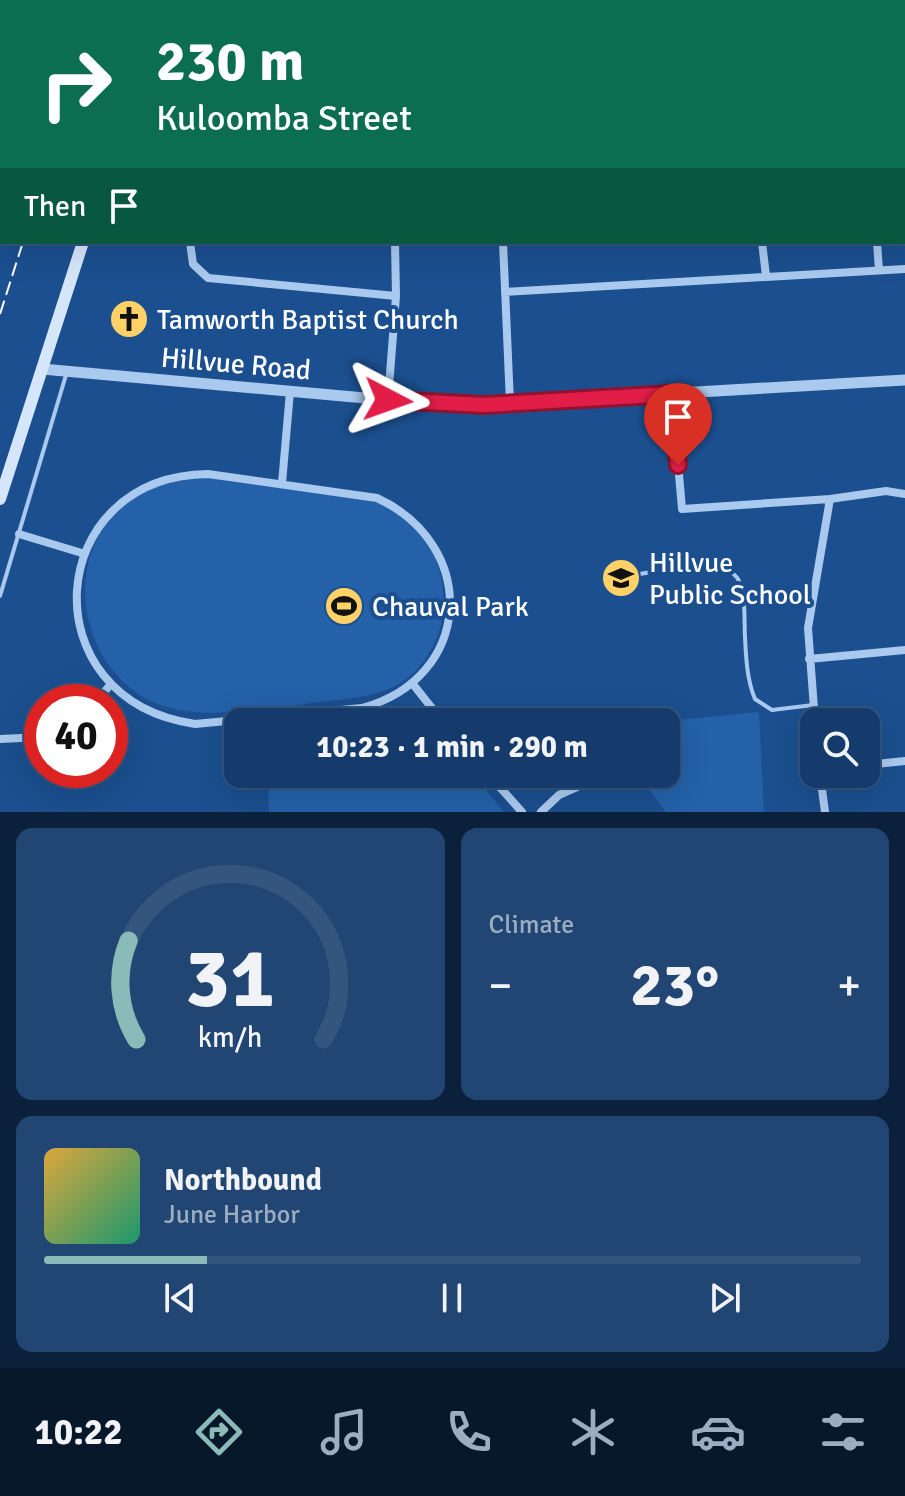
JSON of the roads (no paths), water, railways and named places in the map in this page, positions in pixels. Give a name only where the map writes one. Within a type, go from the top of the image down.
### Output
[{"type":"main road","points":[[0,499],[82,244]]},
{"type":"street","points":[[190,244],[193,264],[208,278],[396,296]]},
{"type":"street","points":[[388,400],[396,296],[395,244]]},
{"type":"street","points":[[503,244],[510,403]]},
{"type":"street","points":[[762,244],[766,276]]},
{"type":"street","points":[[877,244],[879,270]]},
{"type":"street","points":[[505,292],[905,269]]},
{"type":"street","name":"Hillvue Road","points":[[42,369],[454,406],[905,380]]},
{"type":"street","points":[[282,483],[290,392]]},
{"type":"street","points":[[672,394],[682,509],[830,499],[886,491],[905,494]]},
{"type":"street","points":[[109,684],[91,659],[79,625],[76,593],[85,554],[109,514],[153,484],[198,474],[377,498],[412,517],[433,542],[449,585],[448,624],[435,655],[412,683],[379,704],[195,724],[170,720],[143,710],[128,699]]},
{"type":"street","points":[[813,708],[808,628],[830,499]]},
{"type":"street","points":[[19,534],[85,554]]},
{"type":"street","points":[[809,659],[905,650]]},
{"type":"street","points":[[412,683],[432,708]]},
{"type":"street","points":[[0,739],[24,738]]},
{"type":"street","points":[[880,764],[905,761]]},
{"type":"street","points":[[501,788],[522,812]]},
{"type":"street","points":[[541,812],[559,795],[575,788]]},
{"type":"street","points":[[822,788],[825,812]]},
{"type":"lane","points":[[0,596],[67,373]]},
{"type":"lane","points":[[614,579],[698,566],[725,567],[740,584],[747,666],[755,699],[772,710],[813,705]]},
{"type":"railway","points":[[0,314],[22,244]]},
{"type":"place","name":"Tamworth Baptist Church","points":[[129,319]]},
{"type":"place","name":"Hillvue Public School","points":[[621,578]]},
{"type":"place","name":"Chauval Park","points":[[344,606]]}]
